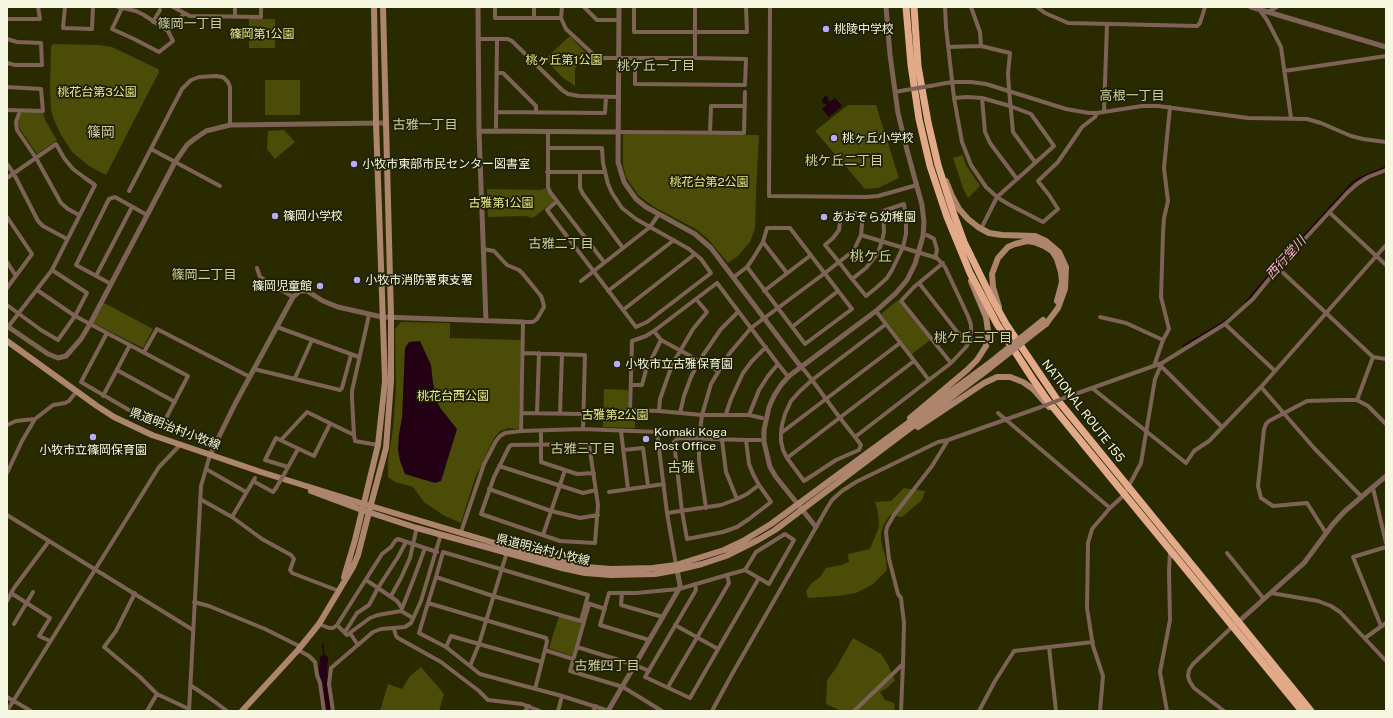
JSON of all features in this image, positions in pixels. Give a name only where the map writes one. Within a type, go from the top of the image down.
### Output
[{"type":"highway","name":"NATIONAL ROUTE 155","points":[[906,7],[911,65],[919,119],[928,158],[947,217],[968,267],[997,324],[1048,401],[1302,711]]},
{"type":"highway","name":"NATIONAL ROUTE 155","points":[[914,7],[918,66],[928,122],[938,165],[953,212],[977,269],[1006,324],[1056,398],[1311,711]]},
{"type":"main road","points":[[341,588],[378,445],[385,381],[376,123],[374,7]]},
{"type":"main road","points":[[242,711],[299,649],[319,624],[353,567],[358,555],[386,448],[391,381],[391,317],[383,7]]},
{"type":"main road","points":[[890,441],[1045,322],[1058,308],[1065,288],[1067,272],[1062,257],[1051,244],[1041,238],[1027,235],[1002,235],[989,233],[968,219],[959,209],[952,196],[928,122]]},
{"type":"main road","points":[[1006,324],[993,287],[992,274],[1002,252],[1015,244],[1027,241],[1041,244],[1052,251],[1057,259],[1061,272],[1061,287],[1057,301],[1045,322]]},
{"type":"main road","points":[[890,441],[922,407],[967,370],[977,360],[986,346],[988,331],[986,318],[971,282],[968,267]]},
{"type":"main road","name":"県道明治村小牧線","points":[[7,341],[76,392],[120,420],[152,435],[363,507],[461,532],[563,562],[586,567],[632,569],[677,568],[724,550],[743,541],[771,524],[797,504],[890,441]]},
{"type":"main road","points":[[890,441],[942,412],[984,383],[1004,377],[1016,378],[1033,389],[1083,445]]},
{"type":"main road","name":"県道明治村小牧線","points":[[370,509],[417,528],[562,568],[585,573],[632,575],[702,564],[746,547],[775,530],[890,441]]},
{"type":"street","points":[[7,19],[40,18],[38,7]]},
{"type":"street","points":[[65,7],[63,28],[92,29],[93,7]]},
{"type":"street","points":[[173,7],[190,16],[235,17],[261,17],[261,7]]},
{"type":"street","points":[[235,7],[235,17]]},
{"type":"street","points":[[478,7],[479,131],[486,321]]},
{"type":"street","points":[[495,7],[495,18],[561,18]]},
{"type":"street","points":[[534,7],[534,17]]},
{"type":"street","points":[[562,7],[561,18],[566,29],[594,55],[603,58],[619,58],[635,58],[695,58],[746,59],[745,85],[635,84],[635,58]]},
{"type":"street","points":[[584,7],[597,20],[619,20]]},
{"type":"street","points":[[619,7],[618,162],[624,182],[636,199],[646,207],[688,229],[700,237],[711,248],[734,277],[801,367],[812,380],[861,445],[859,450],[836,460],[804,481],[783,450],[781,433],[785,414],[790,401],[812,380],[886,324]]},
{"type":"street","points":[[634,7],[634,32],[747,32],[746,7]]},
{"type":"street","points":[[695,7],[695,58]]},
{"type":"street","points":[[770,7],[769,196],[866,197],[878,196],[917,185]]},
{"type":"street","points":[[816,527],[776,477],[770,467],[764,442],[764,430],[766,418],[774,396],[780,385],[801,367],[876,311],[902,287],[911,272],[919,253],[923,236],[924,222],[922,205],[903,135],[895,92],[886,7]]},
{"type":"street","points":[[945,7],[954,98],[962,142],[970,165],[986,187],[997,197],[1043,222],[1058,209],[1038,181],[1058,162],[1082,127],[1095,117],[1097,113]]},
{"type":"street","points":[[970,7],[980,32],[981,46]]},
{"type":"street","points":[[1037,7],[1045,13],[1068,23],[1197,26],[1200,22],[1205,7]]},
{"type":"street","points":[[1251,7],[1386,46]]},
{"type":"street","points":[[1268,12],[1277,7]]},
{"type":"street","points":[[120,8],[138,9],[153,22],[168,31],[173,41],[159,52],[112,29],[120,8]]},
{"type":"street","points":[[1257,8],[1267,20],[1281,47],[1291,118]]},
{"type":"street","points":[[153,22],[160,10]]},
{"type":"street","points":[[168,31],[184,14]]},
{"type":"street","points":[[1104,112],[1107,24]]},
{"type":"street","points":[[7,39],[17,42],[41,43],[42,66],[15,65],[7,63]]},
{"type":"street","points":[[478,39],[508,39],[512,41],[562,90],[568,94],[580,96],[618,97]]},
{"type":"street","points":[[496,127],[497,40]]},
{"type":"street","points":[[948,47],[981,46],[1010,53],[1008,90],[1013,132],[1035,162]]},
{"type":"street","points":[[1284,71],[1386,56]]},
{"type":"street","points":[[497,73],[503,73],[536,106],[536,112]]},
{"type":"street","points":[[129,190],[182,89],[190,80],[199,77],[216,76],[223,78],[228,82],[230,87],[230,125]]},
{"type":"street","points":[[895,92],[952,82],[971,82],[986,84],[1008,90],[1066,109],[1097,113],[1142,106],[1170,107],[1248,118],[1307,119],[1321,123],[1351,136],[1386,142]]},
{"type":"street","points":[[7,87],[41,89],[43,111],[7,110]]},
{"type":"street","points":[[479,131],[744,133],[745,92]]},
{"type":"street","points":[[496,112],[605,113],[606,97]]},
{"type":"street","points":[[954,98],[982,98],[1032,114],[1054,146],[997,197],[984,225]]},
{"type":"street","points":[[982,98],[985,132],[990,143],[1017,179]]},
{"type":"street","points":[[710,133],[711,106],[745,106]]},
{"type":"street","points":[[1154,366],[1163,340],[1169,329],[1161,297],[1164,218],[1168,201],[1164,168],[1170,107]]},
{"type":"street","points":[[20,111],[16,122],[17,130],[36,158],[61,203],[68,209],[80,215]]},
{"type":"street","points":[[7,178],[56,144],[64,158],[84,178],[96,185],[52,270],[8,326],[48,354],[58,358],[66,356],[81,339],[175,162],[186,146],[199,135],[212,129],[230,125],[386,123]]},
{"type":"street","points":[[548,131],[548,187],[604,262]]},
{"type":"street","points":[[548,148],[602,148],[604,172],[612,193],[622,208],[636,220],[689,249],[711,273],[647,322],[636,327],[547,210],[558,201]]},
{"type":"street","points":[[151,149],[220,186]]},
{"type":"street","points":[[7,164],[14,174],[38,221],[67,239]]},
{"type":"street","points":[[712,711],[816,527],[832,500],[842,490],[938,442],[948,440],[1162,364],[1225,324],[1252,299],[1329,212],[1357,184],[1368,177],[1386,170]]},
{"type":"street","points":[[548,172],[604,172]]},
{"type":"street","points":[[580,172],[580,182],[583,194],[623,248]]},
{"type":"street","points":[[111,284],[76,265],[109,199],[115,197],[148,214]]},
{"type":"street","points":[[706,508],[699,460],[699,439],[702,415],[711,384],[729,354],[752,328],[825,273],[839,262],[854,250],[861,235],[863,213],[841,212],[840,230],[837,235],[825,245],[839,262],[852,279],[866,296],[887,278],[897,262],[906,234],[904,204],[883,211],[884,226],[882,242],[878,253],[871,263],[852,279]]},
{"type":"street","points":[[96,276],[132,207]]},
{"type":"street","points":[[1329,212],[1386,265]]},
{"type":"street","points":[[581,281],[650,228],[659,214]]},
{"type":"street","points":[[7,217],[32,254],[7,288]]},
{"type":"street","points":[[734,277],[747,267],[763,242],[767,228],[790,228],[852,309],[805,344],[747,267]]},
{"type":"street","points":[[855,437],[950,363],[970,341],[971,334],[971,325],[968,316],[942,263],[935,258],[861,235]]},
{"type":"street","points":[[927,235],[934,239],[937,250],[935,258]]},
{"type":"street","points":[[608,290],[674,240]]},
{"type":"street","points":[[763,242],[787,273]]},
{"type":"street","points":[[1092,388],[1186,463],[1194,451],[1209,441],[1261,387],[1386,245]]},
{"type":"street","points":[[135,593],[116,631],[104,647],[140,677],[157,694],[189,710],[201,486],[210,455],[293,297],[300,291],[307,291],[323,301],[338,307],[382,317],[533,322],[540,316],[544,307],[544,302],[541,296],[519,270],[507,265],[494,251],[483,249]]},
{"type":"street","points":[[622,310],[695,254]]},
{"type":"street","points":[[764,290],[811,255]]},
{"type":"street","points":[[7,262],[16,276]]},
{"type":"street","points":[[942,263],[901,301],[950,363]]},
{"type":"street","points":[[257,268],[260,278],[293,297]]},
{"type":"street","points":[[1278,268],[1373,357],[1386,359]]},
{"type":"street","points":[[7,305],[40,330],[58,340],[75,316],[87,293],[52,270]]},
{"type":"street","points":[[762,418],[749,415],[702,415],[630,410],[632,341],[646,336],[716,283],[786,374]]},
{"type":"street","points":[[919,283],[958,333],[970,341]]},
{"type":"street","points":[[36,290],[75,316],[188,376],[162,424],[129,410],[103,396],[82,382],[107,333]]},
{"type":"street","points":[[792,327],[838,292]]},
{"type":"street","points":[[658,411],[666,381],[680,350],[693,329],[707,312],[696,299]]},
{"type":"street","points":[[876,311],[929,380]]},
{"type":"street","points":[[680,413],[691,376],[699,361],[721,329],[738,312]]},
{"type":"street","points":[[369,315],[359,357],[352,398],[354,435],[355,440],[378,445]]},
{"type":"street","points":[[1100,317],[1126,323],[1163,340]]},
{"type":"street","points":[[521,431],[523,322]]},
{"type":"street","points":[[1225,324],[1275,371]]},
{"type":"street","points":[[277,327],[359,357]]},
{"type":"street","points":[[144,352],[157,329],[250,377]]},
{"type":"street","points":[[654,330],[661,340],[718,371]]},
{"type":"street","points":[[295,378],[312,340]]},
{"type":"street","points":[[631,385],[642,385],[648,365],[661,340]]},
{"type":"street","points":[[781,433],[900,343]]},
{"type":"street","points":[[103,396],[130,345]]},
{"type":"street","points":[[726,414],[733,392],[743,373],[752,361],[766,347]]},
{"type":"street","points":[[523,352],[585,355],[583,429]]},
{"type":"street","points":[[537,413],[539,353]]},
{"type":"street","points":[[560,413],[562,354]]},
{"type":"street","points":[[254,369],[340,390],[342,388],[352,355]]},
{"type":"street","points":[[1357,400],[1373,357]]},
{"type":"street","points":[[787,458],[914,361]]},
{"type":"street","points":[[749,415],[758,390],[778,364]]},
{"type":"street","points":[[1162,364],[1222,427]]},
{"type":"street","points":[[1100,711],[1103,676],[1093,642],[1087,608],[1088,543],[1092,529],[1124,494],[1141,463],[1155,379],[1162,364]]},
{"type":"street","points":[[117,370],[175,402]]},
{"type":"street","points":[[1261,387],[1314,448],[1362,497]]},
{"type":"street","points":[[7,473],[22,441],[36,418],[53,405],[69,401],[76,392]]},
{"type":"street","points":[[1326,533],[1306,503],[1274,506],[1261,498],[1258,486],[1264,429],[1269,422],[1308,401],[1357,400],[1368,406],[1386,424]]},
{"type":"street","points":[[281,440],[307,412],[354,435]]},
{"type":"street","points":[[522,413],[583,414]]},
{"type":"street","points":[[998,413],[1110,508]]},
{"type":"street","points":[[7,425],[16,421],[36,418]]},
{"type":"street","points":[[287,469],[265,460],[276,438],[314,456],[330,424]]},
{"type":"street","points":[[461,532],[484,464],[496,441],[505,433],[583,429],[657,432],[667,513],[680,585],[679,589],[623,687],[608,711],[562,696],[480,674],[446,647],[419,633],[443,552],[588,595],[588,604],[570,671],[623,687],[662,711]]},
{"type":"street","points":[[541,431],[541,462],[577,474],[594,473]]},
{"type":"street","points":[[621,431],[628,489]]},
{"type":"street","points":[[746,440],[750,464],[759,485],[771,502],[737,527],[723,532],[687,538],[682,511],[674,442],[678,438],[760,440]]},
{"type":"street","points":[[722,440],[726,472],[730,485],[737,499]]},
{"type":"street","points":[[901,711],[904,664],[904,623],[901,598],[898,594],[889,559],[886,532],[887,527],[894,515],[932,466],[948,440]]},
{"type":"street","points":[[589,444],[594,473],[598,516],[595,543],[560,541],[481,514],[489,489],[499,466],[509,446],[511,445],[589,444]]},
{"type":"street","points":[[8,711],[159,467],[180,445]]},
{"type":"street","points":[[623,450],[643,448],[648,486]]},
{"type":"street","points":[[232,517],[254,479],[273,492],[298,449]]},
{"type":"street","points":[[499,466],[584,493],[596,490]]},
{"type":"street","points":[[206,469],[246,492]]},
{"type":"street","points":[[542,535],[565,470]]},
{"type":"street","points":[[1224,711],[1194,688],[1190,682],[1188,676],[1189,670],[1193,664],[1238,621],[1304,563],[1326,533],[1345,512],[1386,476]]},
{"type":"street","points":[[609,492],[664,484]]},
{"type":"street","points":[[667,513],[721,505],[747,494],[759,485]]},
{"type":"street","points":[[1373,488],[1386,543]]},
{"type":"street","points":[[489,489],[551,511],[580,518],[598,516]]},
{"type":"street","points":[[200,499],[232,517],[262,539],[291,555],[294,559],[290,570],[292,573],[341,588]]},
{"type":"street","points":[[7,515],[193,630]]},
{"type":"street","points":[[391,596],[401,578],[414,545],[416,531]]},
{"type":"street","points":[[333,711],[329,684],[331,668],[373,632],[381,629],[405,627],[411,623],[422,601],[441,534]]},
{"type":"street","points":[[649,640],[600,625],[609,593],[679,589],[727,576],[745,570],[756,552],[785,534],[794,540],[769,584],[745,570]]},
{"type":"street","points":[[319,624],[329,628],[334,628],[337,625],[382,554],[398,539],[437,552]]},
{"type":"street","points":[[7,601],[11,593],[49,541]]},
{"type":"street","points":[[344,632],[357,613],[368,605],[406,542]]},
{"type":"street","points":[[1381,626],[1353,556],[1386,547]]},
{"type":"street","points":[[401,609],[425,548]]},
{"type":"street","points":[[1167,711],[1160,672],[1170,620],[1170,551]]},
{"type":"street","points":[[470,666],[479,644],[507,552]]},
{"type":"street","points":[[1227,553],[1264,599]]},
{"type":"street","points":[[668,687],[729,583],[727,576]]},
{"type":"street","points":[[436,577],[493,596],[581,621],[588,604]]},
{"type":"street","points":[[695,584],[696,590],[645,677],[690,698],[759,578]]},
{"type":"street","points":[[366,580],[391,596],[397,601],[401,609],[414,618]]},
{"type":"street","points":[[14,624],[33,592]]},
{"type":"street","points":[[11,593],[50,618],[39,636],[50,641]]},
{"type":"street","points":[[622,593],[621,605],[662,617]]},
{"type":"street","points":[[1271,593],[1314,600],[1332,606],[1340,612],[1386,661]]},
{"type":"street","points":[[194,602],[209,606],[265,629],[309,656],[315,662],[324,711]]},
{"type":"street","points":[[428,603],[487,619],[546,638],[545,650],[535,689]]},
{"type":"street","points":[[588,604],[605,609]]},
{"type":"street","points":[[350,634],[370,618],[401,609]]},
{"type":"street","points":[[1365,638],[1386,623]]},
{"type":"street","points":[[337,625],[347,635],[350,634],[358,645]]},
{"type":"street","points":[[675,625],[718,649]]},
{"type":"street","points":[[394,629],[398,638],[441,662],[479,691],[488,700],[529,706],[540,711]]},
{"type":"street","points":[[446,647],[451,636],[542,662]]},
{"type":"street","points":[[979,711],[1014,651],[1093,642]]},
{"type":"street","points":[[577,646],[649,671]]},
{"type":"street","points":[[1049,647],[1056,711]]},
{"type":"street","points":[[545,650],[573,659]]},
{"type":"street","points":[[854,711],[904,664]]},
{"type":"street","points":[[190,685],[227,711]]},
{"type":"street","points":[[147,711],[157,694]]},
{"type":"street","points":[[558,711],[562,696]]},
{"type":"street","points":[[7,697],[31,711]]},
{"type":"street","points":[[525,711],[529,706]]},
{"type":"street","points":[[593,711],[596,706]]},
{"type":"green space","name":"篠岡第1公園","points":[[249,19],[275,19],[275,48],[249,48]]},
{"type":"green space","name":"桃ヶ丘第1公園","points":[[570,36],[588,55],[575,68],[575,86],[562,77],[545,59]]},
{"type":"green space","name":"桃花台第3公園","points":[[53,44],[99,45],[112,47],[158,69],[159,72],[106,175],[89,166],[72,152],[54,120],[51,110],[50,88],[51,46]]},
{"type":"green space","points":[[265,80],[300,80],[300,115],[265,115]]},
{"type":"green space","points":[[848,105],[876,105],[899,178],[878,188],[865,189],[815,131]]},
{"type":"green space","points":[[22,112],[43,112],[45,120],[57,140],[37,154],[20,129],[18,123]]},
{"type":"green space","points":[[284,130],[295,142],[275,159],[267,149],[268,131]]},
{"type":"green space","name":"桃花台第2公園","points":[[623,134],[759,135],[755,229],[750,242],[738,256],[728,263],[708,239],[696,229],[654,207],[638,195],[626,177],[623,165]]},
{"type":"green space","points":[[963,155],[966,165],[980,186],[968,198],[953,158]]},
{"type":"green space","name":"古雅第1公園","points":[[546,188],[554,200],[533,218],[525,216],[488,217],[487,189],[541,190]]},
{"type":"green space","points":[[898,300],[930,340],[912,354],[882,315],[882,313]]},
{"type":"green space","points":[[104,303],[153,329],[143,348],[93,323]]},
{"type":"green space","name":"桃花台西公園","points":[[401,322],[450,323],[450,338],[521,340],[519,427],[517,429],[509,428],[500,431],[494,438],[475,478],[461,523],[443,515],[424,502],[413,487],[395,482],[388,477],[388,461],[393,429],[396,389],[395,329]]},
{"type":"green space","name":"古雅第2公園","points":[[604,389],[628,390],[628,413],[635,413],[635,428],[603,427]]},
{"type":"green space","points":[[904,488],[925,491],[922,500],[902,517],[890,515],[883,526],[881,541],[886,559],[887,570],[873,584],[856,593],[839,596],[808,598],[806,591],[812,583],[820,577],[826,568],[849,562],[848,554],[870,549],[879,527],[878,513],[875,502],[891,501]]},
{"type":"green space","points":[[559,616],[582,623],[572,656],[549,648]]},
{"type":"green space","points":[[853,638],[881,654],[888,665],[895,680],[887,688],[880,692],[885,700],[894,703],[895,711],[841,711],[826,704],[827,680],[836,668]]},
{"type":"green space","points":[[421,667],[444,694],[439,711],[380,711],[388,684],[402,689],[410,676]]},
{"type":"shaded area","points":[[825,96],[828,97],[829,102],[835,98],[842,106],[829,117],[822,109],[827,105],[823,103],[822,100]]},
{"type":"shaded area","points":[[420,341],[431,365],[437,402],[457,429],[441,481],[435,483],[405,474],[398,450],[402,418],[405,348],[409,342]]},
{"type":"waterway","name":"西行堂川","points":[[1245,303],[1353,182],[1386,167]]},
{"type":"waterway","name":"西行堂川","points":[[1183,346],[1222,323],[1232,315]]},
{"type":"waterway","points":[[323,644],[324,659]]},
{"type":"waterway","points":[[324,659],[323,670],[328,711]]},
{"type":"place","name":"桃陵中学校","points":[[826,29]]},
{"type":"place","name":"桃ヶ丘小学校","points":[[834,138]]},
{"type":"place","name":"小牧市東部市民センター図書室","points":[[354,164]]},
{"type":"place","name":"篠岡小学校","points":[[275,216]]},
{"type":"place","name":"あおぞら幼稚園","points":[[824,217]]},
{"type":"place","name":"小牧市消防署東支署","points":[[357,280]]},
{"type":"place","name":"篠岡児童館","points":[[320,286]]},
{"type":"place","name":"小牧市立古雅保育園","points":[[617,364]]},
{"type":"place","name":"小牧市立篠岡保育園","points":[[93,437]]},
{"type":"place","name":"Komaki Koga Post Office","points":[[646,439]]},
{"type":"district","name":"篠岡一丁目","points":[[190,24]]},
{"type":"district","name":"桃ケ丘一丁目","points":[[656,66]]},
{"type":"district","name":"高根一丁目","points":[[1132,96]]},
{"type":"district","name":"古雅一丁目","points":[[425,125]]},
{"type":"district","name":"篠岡","points":[[101,133]]},
{"type":"district","name":"桃ケ丘二丁目","points":[[844,161]]},
{"type":"district","name":"古雅二丁目","points":[[561,244]]},
{"type":"district","name":"桃ケ丘","points":[[871,257]]},
{"type":"district","name":"篠岡二丁目","points":[[204,275]]},
{"type":"district","name":"桃ケ丘三丁目","points":[[973,338]]},
{"type":"district","name":"古雅三丁目","points":[[583,449]]},
{"type":"district","name":"古雅","points":[[681,468]]},
{"type":"district","name":"古雅四丁目","points":[[607,666]]}]
